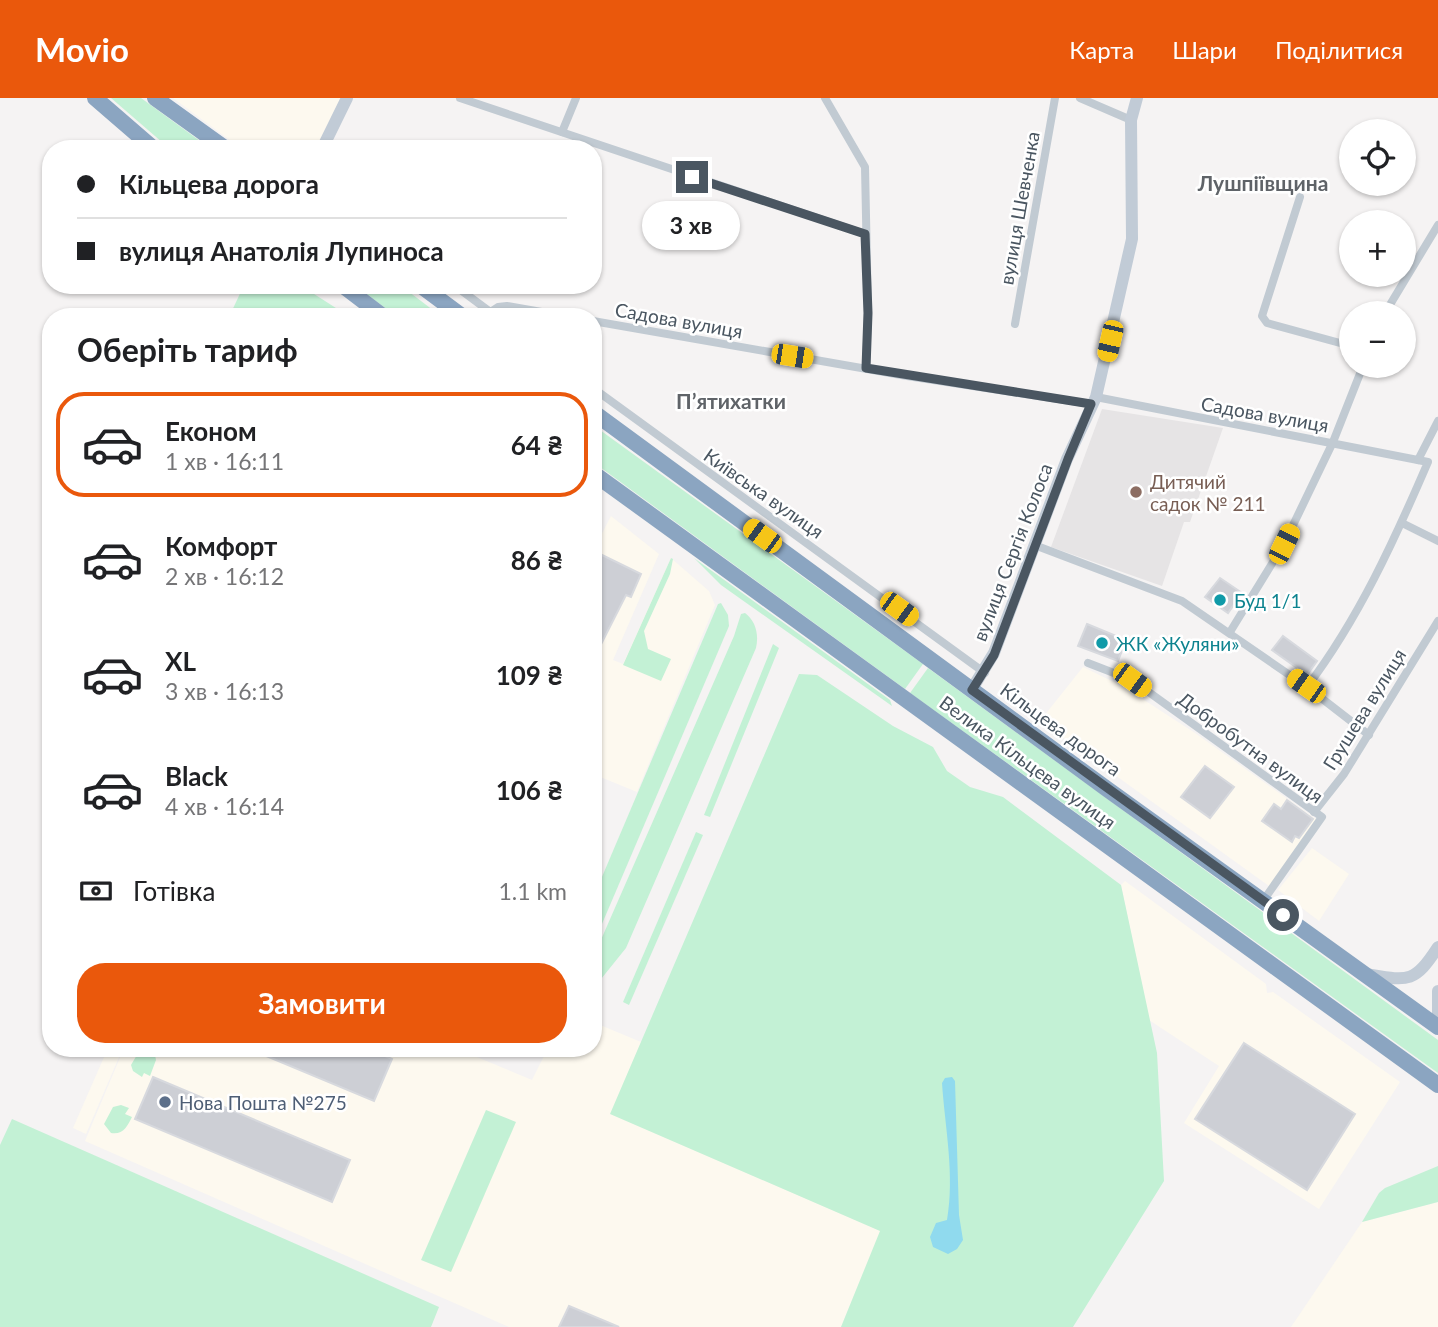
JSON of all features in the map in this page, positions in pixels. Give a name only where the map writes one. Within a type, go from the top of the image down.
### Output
[{"type":"highway","points":[[95,98],[144,140]]},
{"type":"highway","points":[[155,98],[213,140]]},
{"type":"highway","points":[[354,294],[372,308]]},
{"type":"highway","points":[[432,294],[451,308]]},
{"type":"highway","name":"Кільцева дорога","points":[[602,419],[1438,1027]]},
{"type":"highway","name":"Велика Кільцева вулиця","points":[[602,480],[1438,1085]]},
{"type":"street","points":[[326,140],[347,98]]},
{"type":"street","points":[[460,98],[586,140]]},
{"type":"street","points":[[562,132],[576,98]]},
{"type":"street","points":[[825,98],[864,162],[868,313],[866,368]]},
{"type":"street","name":"вулиця Шевченка","points":[[1015,324],[1055,98]]},
{"type":"street","points":[[1080,98],[1131,120]]},
{"type":"street","name":"вулиця Сергія Колоса","points":[[972,690],[985,673],[1037,546],[1068,459],[1094,401],[1132,239],[1131,120],[1137,98]]},
{"type":"street","points":[[602,145],[865,234]]},
{"type":"street","points":[[1300,197],[1262,316],[1267,323],[1339,343]]},
{"type":"street","points":[[1392,301],[1438,225]]},
{"type":"street","points":[[465,294],[482,308]]},
{"type":"street","name":"Садова вулиця","points":[[602,323],[866,368],[1094,401],[1428,461],[1402,523]]},
{"type":"street","points":[[1230,632],[1284,544],[1333,442],[1358,378]]},
{"type":"street","name":"Київська вулиця","points":[[602,395],[985,673]]},
{"type":"street","points":[[1418,460],[1438,421]]},
{"type":"street","points":[[1307,687],[1356,614],[1402,523],[1438,541]]},
{"type":"street","points":[[1037,546],[1182,600],[1369,734]]},
{"type":"street","name":"Грушева вулиця","points":[[1263,901],[1438,621]]},
{"type":"street","name":"Добробутна вулиця","points":[[1088,663],[1132,680],[1318,815]]},
{"type":"street","points":[[1365,974],[1409,978],[1424,969],[1438,947]]},
{"type":"street","points":[[1438,990],[1438,1014]]},
{"type":"shaded area","points":[[173,98],[342,98],[322,140],[230,140]]},
{"type":"shaded area","name":"Дитячий садок № 211","points":[[1102,409],[1223,428],[1190,522],[1184,522],[1162,586],[1051,547]]},
{"type":"shaded area","points":[[611,516],[659,554],[613,660],[623,664],[671,558],[709,591],[715,605],[637,792],[602,778],[602,534]]},
{"type":"shaded area","points":[[1083,667],[1124,687],[1195,733],[1317,820],[1269,886],[1040,721]]},
{"type":"shaded area","points":[[1312,848],[1349,874],[1319,921],[1278,890]]},
{"type":"shaded area","points":[[1125,881],[1266,984],[1267,993],[1273,992],[1400,1082],[1319,1209],[1184,1123],[1219,1066],[1149,1020],[1121,885]]},
{"type":"shaded area","points":[[602,1026],[641,1042],[611,1114],[881,1231],[841,1327],[509,1327],[85,1141],[120,1057],[477,1057],[532,1080],[544,1057],[602,1057]]},
{"type":"shaded area","points":[[104,1057],[119,1057],[86,1134],[73,1128]]},
{"type":"shaded area","points":[[1438,1202],[1438,1327],[1291,1327],[1362,1222]]},
{"type":"green space","points":[[111,98],[141,98],[199,140],[160,140]]},
{"type":"green space","points":[[240,294],[314,294],[336,308],[233,308]]},
{"type":"green space","points":[[367,294],[412,294],[430,308],[385,308]]},
{"type":"green space","points":[[602,432],[923,664],[905,689],[602,469]]},
{"type":"green space","points":[[671,558],[670,574],[644,631],[648,649],[671,659],[661,681],[623,665]]},
{"type":"green space","points":[[694,558],[890,700],[892,706],[721,585]]},
{"type":"green space","points":[[721,603],[728,615],[729,626],[602,924],[602,877],[718,604]]},
{"type":"green space","points":[[745,613],[752,620],[756,629],[756,648],[626,948],[602,978],[602,937],[734,636],[741,614]]},
{"type":"green space","points":[[773,644],[779,648],[710,817],[704,815]]},
{"type":"green space","points":[[928,668],[1438,1040],[1438,1073],[910,693]]},
{"type":"green space","points":[[799,674],[817,675],[893,726],[933,747],[947,771],[970,787],[1003,797],[1121,885],[1157,1053],[1164,1181],[1073,1327],[841,1327],[880,1231],[610,1114]]},
{"type":"green space","points":[[696,832],[703,835],[629,1005],[623,1002]]},
{"type":"green space","points":[[136,1057],[155,1057],[150,1076],[144,1073],[142,1077],[133,1071],[131,1065]]},
{"type":"green space","points":[[121,1105],[129,1108],[125,1114],[132,1117],[122,1131],[111,1133],[104,1124],[113,1107]]},
{"type":"green space","points":[[486,1110],[516,1122],[451,1272],[421,1260]]},
{"type":"green space","points":[[12,1119],[439,1307],[431,1327],[0,1327],[0,1145]]},
{"type":"green space","points":[[1438,1166],[1438,1202],[1362,1222],[1379,1193],[1385,1188]]},
{"type":"water","points":[[952,1077],[955,1081],[959,1215],[963,1240],[957,1249],[948,1254],[933,1247],[930,1237],[936,1223],[947,1220],[950,1169],[942,1083],[945,1078]]},
{"type":"building","points":[[602,555],[641,574],[631,597],[626,595],[602,642]]},
{"type":"building","points":[[1220,578],[1242,593],[1228,613],[1205,597]]},
{"type":"building","name":"ЖК «Жуляни»","points":[[1087,624],[1126,640],[1118,661],[1078,646]]},
{"type":"building","points":[[1283,636],[1317,661],[1307,675],[1272,650]]},
{"type":"building","points":[[1205,766],[1234,787],[1210,818],[1181,797]]},
{"type":"building","points":[[1287,800],[1313,819],[1299,838],[1295,836],[1292,842],[1262,821],[1274,804],[1281,809]]},
{"type":"building","points":[[1244,1043],[1355,1114],[1307,1190],[1195,1119]]},
{"type":"building","points":[[269,1057],[387,1057],[392,1059],[374,1101]]},
{"type":"building","points":[[153,1077],[350,1160],[332,1202],[135,1119]]},
{"type":"building","points":[[569,1306],[619,1327],[559,1327]]},
{"type":"place","name":"Дитячий садок № 211","points":[[1136,492]]},
{"type":"place","name":"Буд 1/1","points":[[1220,600]]},
{"type":"place","name":"ЖК «Жуляни»","points":[[1102,643]]},
{"type":"place","name":"Нова Пошта №275","points":[[165,1102]]},
{"type":"district","name":"Лушпіївщина","points":[[1263,182]]},
{"type":"district","name":"Пʼятихатки","points":[[731,400]]},
{"type":"route","points":[[692,177],[865,234],[868,313],[866,368],[1091,404],[994,655],[972,690],[1283,915]]}]
